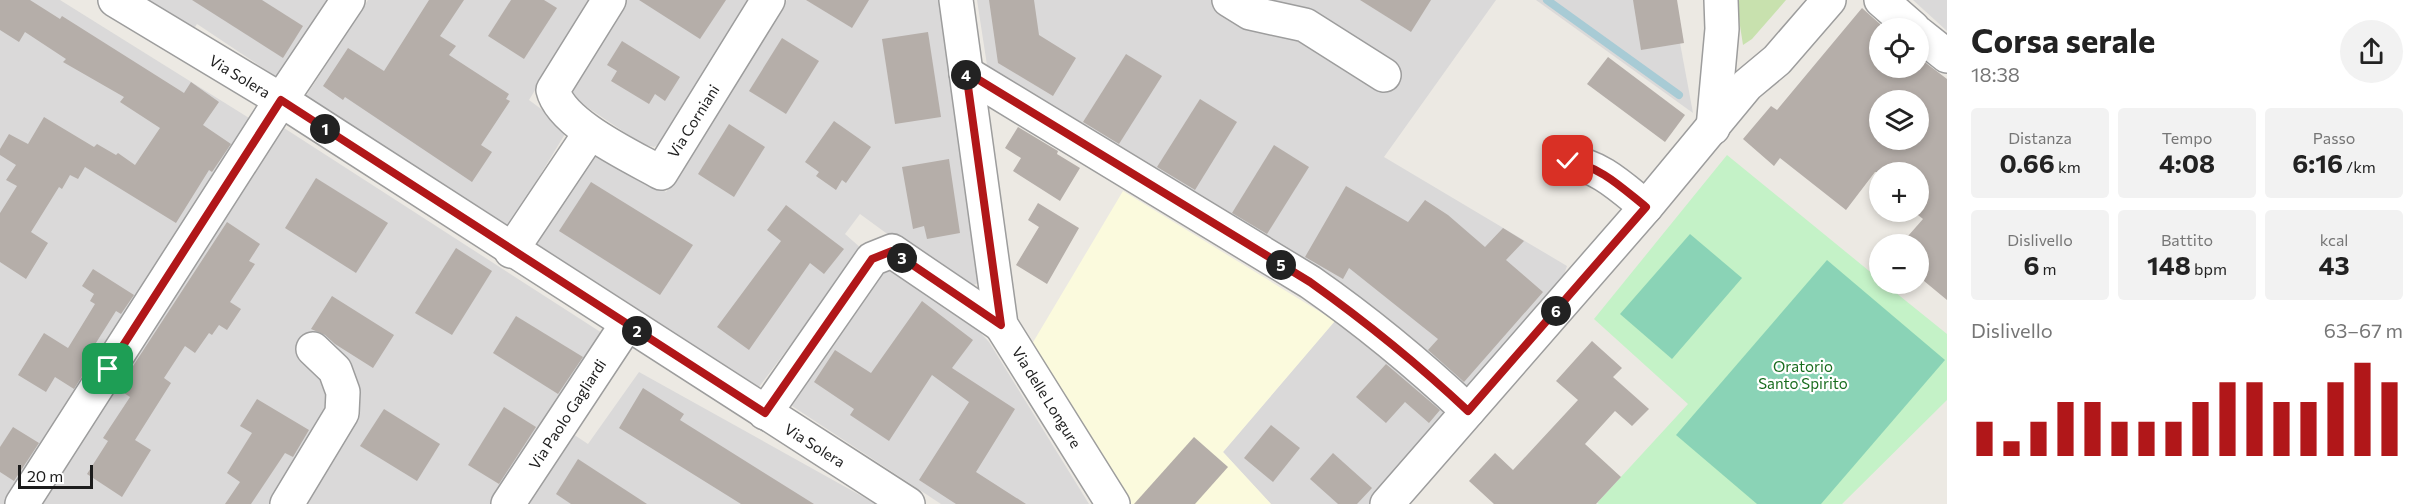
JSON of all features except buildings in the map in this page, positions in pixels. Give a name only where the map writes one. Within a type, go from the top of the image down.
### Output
[{"type":"street","name":"Via Solera","points":[[115,0],[281,100],[511,251],[908,504]]},
{"type":"street","points":[[22,504],[281,100],[348,0]]},
{"type":"street","name":"Via Corniani","points":[[609,0],[553,90],[556,101],[590,133],[661,173],[768,0]]},
{"type":"street","name":"Via delle Longure","points":[[956,0],[1001,325],[1113,504]]},
{"type":"street","points":[[1229,0],[1250,13],[1305,25],[1384,75]]},
{"type":"street","points":[[1713,128],[1722,29],[1721,0]]},
{"type":"street","points":[[1747,86],[1766,45],[1805,0]]},
{"type":"street","points":[[1387,504],[1646,207],[1747,86],[1777,60],[1829,0]]},
{"type":"street","points":[[1881,0],[1902,18]]},
{"type":"street","points":[[1929,42],[1947,56]]},
{"type":"street","points":[[966,72],[1310,282],[1362,318],[1468,411]]},
{"type":"street","points":[[511,251],[590,133]]},
{"type":"street","points":[[1568,161],[1601,171],[1646,207]]},
{"type":"street","points":[[765,413],[872,259],[892,251],[1001,325]]},
{"type":"street","name":"Via Paolo Gagliardi","points":[[508,504],[627,324]]},
{"type":"street","points":[[287,504],[342,413],[343,392],[335,370],[313,349]]},
{"type":"shaded area","points":[[0,0],[60,0],[249,118],[4,504],[0,504]]},
{"type":"shaded area","points":[[137,0],[329,0],[278,78],[197,24],[191,33]]},
{"type":"shaded area","points":[[368,0],[590,0],[529,100],[568,129],[508,228],[306,96]]},
{"type":"shaded area","points":[[625,0],[752,0],[663,142],[654,147],[642,144],[572,97],[571,90]]},
{"type":"shaded area","points":[[787,0],[941,0],[982,281],[964,290],[860,214],[845,234],[862,249],[759,387],[537,244],[535,235],[584,158],[601,151],[666,192]]},
{"type":"shaded area","points":[[977,0],[1496,0],[1384,157],[1567,266],[1560,286],[1372,504],[1271,504],[1223,452],[1355,297],[1005,85],[987,65]]},
{"type":"shaded area","points":[[1536,0],[1672,0],[1693,113]]},
{"type":"shaded area","points":[[1913,0],[1947,0],[1947,31]]},
{"type":"shaded area","points":[[284,128],[602,333],[491,504],[40,504]]},
{"type":"shaded area","points":[[1123,191],[1335,321],[1223,452],[1271,504],[1125,504],[1091,436],[1032,344]]},
{"type":"shaded area","points":[[886,265],[976,328],[989,342],[1089,504],[941,504],[789,404]]},
{"type":"shaded area","points":[[639,372],[876,504],[527,504],[573,434],[588,444]]},
{"type":"green space","points":[[1736,0],[1786,0],[1752,39],[1743,45]]},
{"type":"green space","name":"Oratorio Santo Spirito","points":[[1727,155],[1869,271],[1869,294],[1897,294],[1947,334],[1947,400],[1842,504],[1599,504],[1597,503],[1688,404],[1594,319]]},
{"type":"green space","points":[[1690,234],[1742,278],[1672,359],[1620,314]]},
{"type":"green space","points":[[1827,260],[1945,360],[1821,504],[1757,504],[1676,435]]},
{"type":"waterway","points":[[1547,0],[1679,95]]},
{"type":"route","points":[[108,369],[281,100],[511,251],[765,413],[872,259],[892,251],[1001,325],[966,72],[1310,282],[1362,318],[1468,411],[1646,207],[1601,171],[1568,161]]}]
